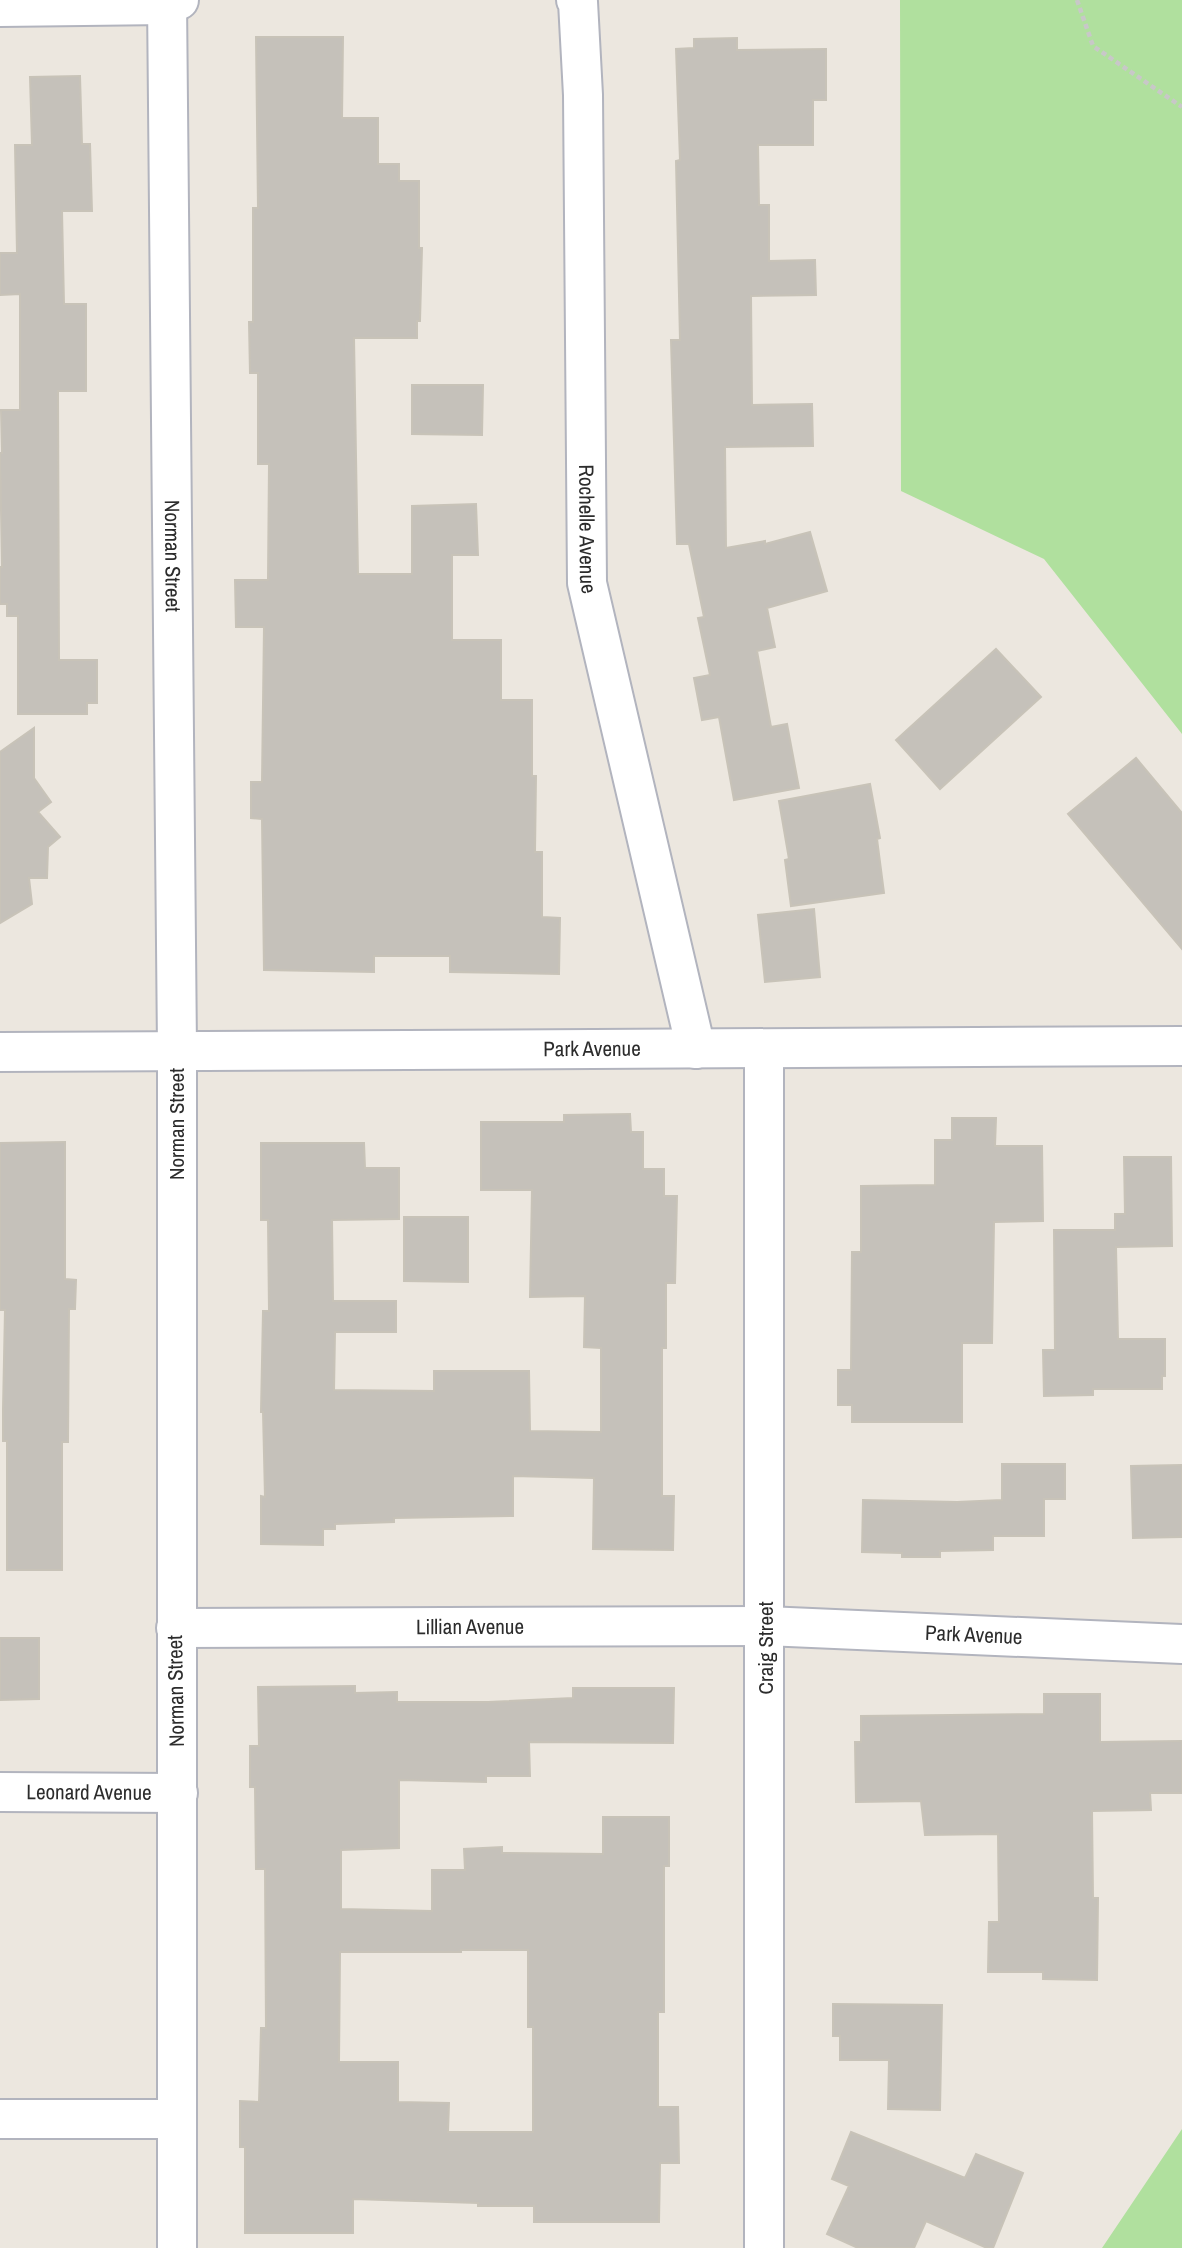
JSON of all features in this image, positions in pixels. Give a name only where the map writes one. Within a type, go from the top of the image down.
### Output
[{"type":"street","name":"Rochelle Avenue","points":[[576,0],[583,95],[587,583],[696,1049]]},
{"type":"street","points":[[0,7],[171,2]]},
{"type":"street","name":"Norman Street","points":[[171,2],[177,1049],[177,2248]]},
{"type":"street","name":"Park Avenue","points":[[0,1052],[177,1049],[1182,1046]]},
{"type":"street","name":"Craig Street","points":[[764,1049],[764,2248]]},
{"type":"street","name":"Park Avenue","points":[[766,1626],[1182,1644]]},
{"type":"street","name":"Lillian Avenue","points":[[176,1628],[766,1626]]},
{"type":"street","name":"Leonard Avenue","points":[[0,1792],[178,1793]]},
{"type":"street","points":[[0,2119],[177,2119]]},
{"type":"path","points":[[1077,0],[1093,46],[1182,107]]},
{"type":"green space","points":[[900,0],[1182,0],[1182,734],[1044,559],[901,491]]},
{"type":"green space","points":[[1182,2129],[1182,2248],[1102,2248]]},
{"type":"building","points":[[256,37],[343,37],[342,118],[378,118],[378,164],[399,164],[399,181],[419,181],[419,248],[422,248],[417,338],[354,338],[358,574],[412,574],[412,506],[476,504],[478,555],[452,555],[452,640],[501,640],[501,700],[532,700],[532,776],[536,776],[535,852],[542,852],[542,917],[560,918],[559,974],[450,972],[450,956],[374,956],[374,972],[264,970],[262,819],[251,818],[251,782],[262,782],[264,627],[236,627],[235,580],[268,580],[269,464],[258,464],[258,373],[250,373],[253,208],[258,208]]},
{"type":"building","points":[[737,38],[737,50],[826,49],[826,100],[813,100],[813,145],[758,145],[759,205],[769,205],[769,261],[815,260],[816,295],[751,296],[752,405],[812,404],[813,446],[725,447],[726,548],[765,541],[765,544],[810,532],[827,591],[767,608],[775,647],[757,651],[771,727],[787,724],[799,788],[734,800],[719,717],[702,720],[694,678],[710,675],[698,618],[704,617],[689,544],[677,544],[671,340],[680,340],[676,161],[680,160],[676,49],[694,48],[694,39]]},
{"type":"building","points":[[80,76],[82,144],[90,144],[92,211],[62,211],[64,304],[86,304],[86,391],[58,391],[59,660],[97,660],[97,703],[87,703],[87,714],[18,714],[18,616],[7,616],[7,604],[0,604],[0,453],[1,410],[20,410],[20,294],[0,295],[0,253],[17,253],[15,145],[32,145],[30,77]]},
{"type":"building","points":[[412,385],[483,385],[482,435],[412,434]]},
{"type":"building","points":[[996,649],[1041,697],[940,789],[896,740]]},
{"type":"building","points":[[34,728],[34,778],[51,802],[38,812],[60,837],[48,847],[47,878],[29,878],[32,904],[0,923],[0,752]]},
{"type":"building","points":[[1136,758],[1182,813],[1182,949],[1068,814]]},
{"type":"building","points":[[870,784],[880,838],[877,839],[884,893],[791,906],[785,860],[789,859],[779,801]]},
{"type":"building","points":[[814,909],[820,977],[765,982],[758,915]]},
{"type":"building","points":[[630,1114],[631,1132],[643,1132],[643,1169],[664,1169],[664,1196],[677,1196],[675,1283],[666,1283],[666,1348],[662,1348],[662,1496],[674,1496],[673,1550],[593,1549],[594,1478],[513,1476],[513,1516],[394,1518],[394,1522],[335,1524],[335,1529],[323,1529],[323,1545],[261,1544],[261,1496],[265,1497],[261,1412],[263,1311],[269,1311],[268,1220],[261,1220],[261,1143],[364,1143],[365,1168],[399,1168],[399,1219],[332,1220],[333,1301],[396,1301],[396,1332],[335,1332],[334,1390],[434,1391],[434,1371],[529,1371],[530,1431],[601,1432],[601,1348],[584,1347],[585,1296],[530,1297],[532,1190],[481,1190],[481,1122],[564,1122],[564,1115]]},
{"type":"building","points":[[952,1118],[996,1118],[995,1146],[1042,1146],[1043,1221],[994,1222],[992,1343],[962,1343],[962,1422],[852,1422],[852,1405],[838,1405],[838,1370],[851,1370],[852,1252],[861,1252],[861,1186],[935,1185],[935,1140],[952,1140]]},
{"type":"building","points":[[65,1142],[65,1279],[76,1280],[75,1309],[69,1309],[68,1442],[62,1442],[62,1570],[7,1570],[7,1441],[3,1441],[5,1310],[0,1310],[0,1143]]},
{"type":"building","points":[[1124,1157],[1171,1157],[1172,1246],[1116,1247],[1118,1339],[1165,1339],[1165,1376],[1162,1376],[1162,1389],[1093,1389],[1093,1395],[1044,1396],[1043,1350],[1055,1350],[1054,1230],[1115,1230],[1115,1214],[1125,1214]]},
{"type":"building","points":[[404,1217],[468,1217],[468,1282],[404,1281]]},
{"type":"building","points":[[1002,1464],[1065,1464],[1065,1499],[1044,1499],[1044,1536],[993,1536],[993,1550],[940,1551],[940,1557],[902,1557],[902,1553],[862,1552],[863,1500],[1002,1500]]},
{"type":"building","points":[[1182,1465],[1182,1537],[1133,1538],[1131,1466]]},
{"type":"building","points":[[0,1638],[39,1638],[39,1699],[0,1700]]},
{"type":"building","points":[[355,1686],[355,1693],[397,1692],[397,1702],[573,1698],[573,1688],[674,1688],[673,1743],[529,1742],[530,1776],[486,1776],[486,1782],[399,1780],[399,1848],[341,1850],[341,1909],[432,1911],[432,1870],[465,1870],[464,1849],[502,1847],[502,1853],[603,1854],[603,1817],[669,1817],[669,1866],[664,1866],[664,2012],[658,2012],[658,2107],[678,2107],[679,2163],[660,2163],[659,2222],[534,2222],[534,2206],[478,2206],[478,2203],[353,2199],[353,2233],[245,2233],[245,2147],[240,2147],[240,2101],[259,2102],[261,2028],[266,2028],[265,1869],[256,1869],[255,1787],[250,1787],[250,1746],[259,1746],[258,1687]],"holes":[[[528,1950],[528,2027],[533,2027],[533,2132],[448,2132],[449,2103],[398,2102],[398,2062],[339,2062],[340,1952]]]},
{"type":"building","points":[[1044,1694],[1100,1694],[1100,1742],[1182,1741],[1182,1793],[1150,1793],[1151,1810],[1092,1811],[1093,1898],[1098,1898],[1097,1980],[1043,1979],[1043,1972],[988,1972],[989,1922],[999,1922],[998,1834],[925,1835],[921,1801],[856,1802],[855,1742],[861,1742],[861,1716],[1044,1714]]},
{"type":"building","points":[[833,2004],[942,2005],[940,2110],[888,2109],[889,2060],[840,2060],[840,2036],[833,2036]]},
{"type":"building","points":[[851,2132],[965,2178],[976,2154],[1023,2173],[993,2248],[987,2248],[926,2221],[914,2248],[858,2248],[827,2234],[849,2186],[832,2179]]}]
